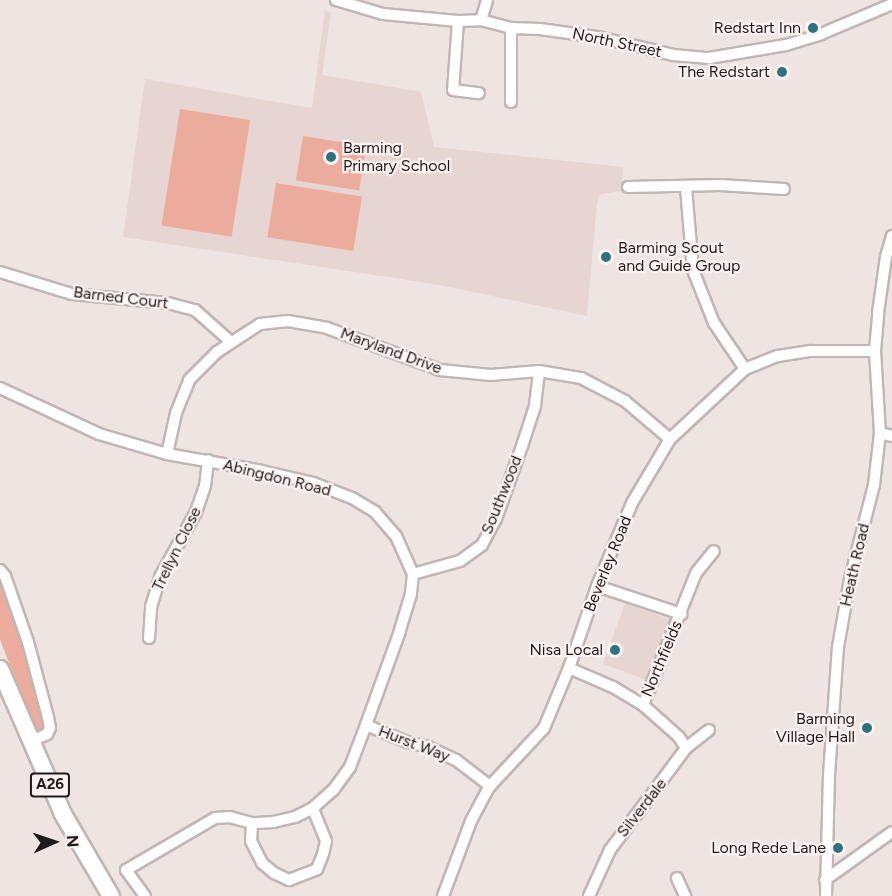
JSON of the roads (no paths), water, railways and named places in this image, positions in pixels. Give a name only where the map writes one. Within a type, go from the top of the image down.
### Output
[{"type":"main road","name":"A26","points":[[0,669],[63,814],[111,896]]},
{"type":"street","name":"North Street","points":[[336,0],[383,14],[459,21],[482,20],[511,28],[568,32],[673,55],[709,58],[786,45],[821,34],[892,4]]},
{"type":"street","points":[[482,20],[487,0]]},
{"type":"street","points":[[459,21],[453,90],[479,93]]},
{"type":"street","points":[[511,28],[512,102]]},
{"type":"street","points":[[624,188],[687,188],[720,185],[784,189]]},
{"type":"street","points":[[687,188],[693,270],[714,323],[745,369]]},
{"type":"street","name":"Heath Road","points":[[826,896],[829,775],[838,647],[850,579],[874,484],[880,433],[876,351],[880,295],[892,236]]},
{"type":"street","name":"Barned Court","points":[[0,272],[72,294],[168,303],[195,310],[231,342]]},
{"type":"street","name":"Maryland Drive","points":[[167,454],[176,413],[189,380],[231,342],[260,324],[288,321],[327,328],[440,370],[491,375],[539,371],[580,378],[625,401],[670,439]]},
{"type":"street","name":"Beverley Road","points":[[443,896],[471,821],[490,786],[544,728],[569,668],[597,586],[632,503],[670,439],[745,369],[778,356],[811,351],[876,351]]},
{"type":"street","name":"Southwood","points":[[413,574],[460,561],[482,545],[496,519],[524,443],[535,405],[539,371]]},
{"type":"street","name":"Abingdon Road","points":[[0,388],[90,431],[167,454],[208,460],[313,483],[352,498],[375,512],[396,536],[413,574]]},
{"type":"street","points":[[880,433],[892,436]]},
{"type":"street","name":"Trellyn Close","points":[[149,638],[151,607],[160,577],[196,512],[205,486],[208,460]]},
{"type":"street","name":"Northfields","points":[[643,705],[696,573],[714,551]]},
{"type":"street","points":[[0,570],[5,576],[28,642],[50,728],[47,734],[30,742]]},
{"type":"street","points":[[145,896],[126,870],[215,818],[230,817],[252,823],[274,822],[295,817],[313,808],[333,790],[350,767],[366,726],[400,631],[411,594],[413,574]]},
{"type":"street","name":"Northfields","points":[[597,586],[681,614]]},
{"type":"street","points":[[569,668],[613,687],[643,705],[679,737],[686,748]]},
{"type":"street","name":"Hurst Way","points":[[366,726],[407,742],[428,747],[456,760],[490,786]]},
{"type":"street","name":"Silverdale","points":[[589,896],[610,850],[686,748],[709,730]]},
{"type":"street","points":[[252,823],[252,841],[262,863],[274,873],[289,880],[317,869],[323,854],[326,841],[313,808]]},
{"type":"street","points":[[825,880],[892,832]]},
{"type":"street","points":[[677,878],[685,896]]},
{"type":"place","name":"Redstart Inn","points":[[813,28]]},
{"type":"place","name":"The Redstart","points":[[782,72]]},
{"type":"place","name":"Barming Primary School","points":[[331,157]]},
{"type":"place","name":"Barming Scout and Guide Group","points":[[606,257]]},
{"type":"place","name":"Nisa Local","points":[[615,650]]},
{"type":"place","name":"Barming Village Hall","points":[[867,728]]},
{"type":"place","name":"Long Rede Lane","points":[[838,848]]}]
